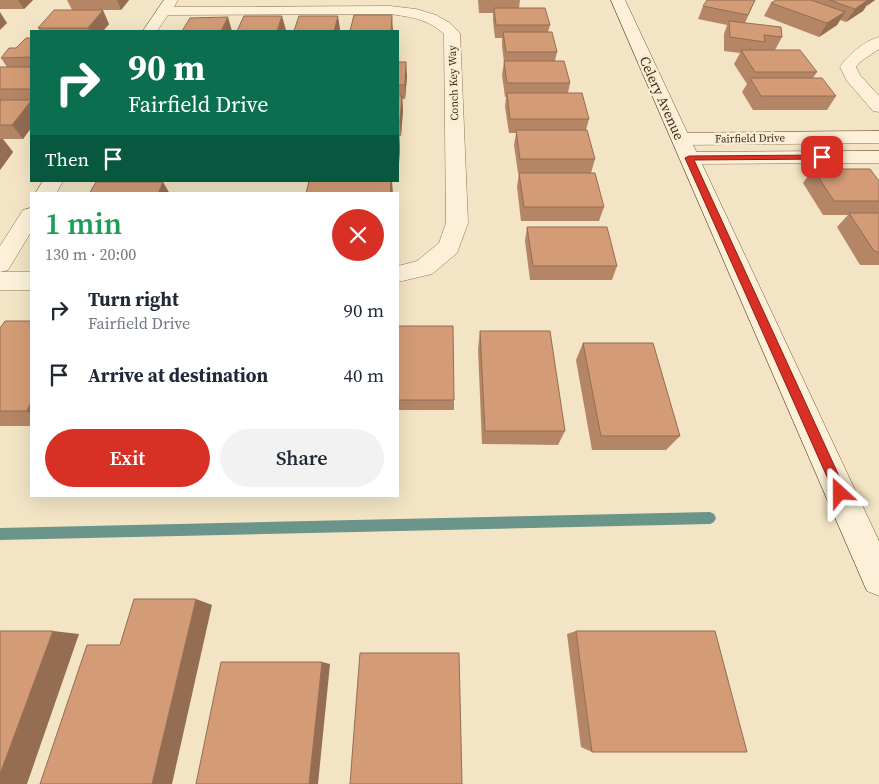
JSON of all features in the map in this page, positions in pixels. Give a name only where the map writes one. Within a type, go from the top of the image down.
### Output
[{"type":"street","name":"Celery Avenue","points":[[618,0],[879,579]]},
{"type":"street","points":[[151,30],[167,5]]},
{"type":"street","name":"Conch Key Way","points":[[167,5],[390,10],[419,13],[441,22],[452,33],[457,223],[449,247],[424,268],[399,274]]},
{"type":"street","points":[[879,42],[854,59],[848,66],[853,77],[879,108]]},
{"type":"street","name":"Fairfield Drive","points":[[685,148],[879,137]]},
{"type":"street","name":"Fairfield Drive","points":[[685,148],[879,156]]},
{"type":"street","points":[[0,264],[30,217]]},
{"type":"street","points":[[0,281],[30,281]]},
{"type":"building","points":[[707,0],[755,0],[748,15],[703,6]]},
{"type":"building","points":[[776,0],[811,0],[845,12],[827,23],[771,3]]},
{"type":"building","points":[[829,0],[868,0],[855,9]]},
{"type":"building","points":[[494,8],[545,8],[550,25],[496,25]]},
{"type":"building","points":[[54,10],[103,10],[88,28],[38,28]]},
{"type":"building","points":[[354,15],[392,15],[391,30],[350,30]]},
{"type":"building","points":[[244,16],[282,16],[277,30],[237,30]]},
{"type":"building","points":[[299,16],[338,16],[334,30],[294,30]]},
{"type":"building","points":[[228,17],[222,30],[183,30],[190,18]]},
{"type":"building","points":[[729,21],[781,27],[782,37],[764,35],[765,42],[730,37]]},
{"type":"building","points":[[503,32],[552,32],[557,52],[506,52]]},
{"type":"building","points":[[26,38],[30,38],[30,57],[1,58],[9,48],[16,48]]},
{"type":"building","points":[[741,50],[800,50],[817,72],[755,72]]},
{"type":"building","points":[[504,61],[564,61],[570,83],[507,83]]},
{"type":"building","points":[[399,62],[406,62],[405,85],[399,85]]},
{"type":"building","points":[[0,67],[30,67],[30,89],[0,89]]},
{"type":"building","points":[[750,78],[822,78],[836,96],[761,96]]},
{"type":"building","points":[[507,93],[582,93],[589,119],[510,119]]},
{"type":"building","points":[[399,96],[402,96],[400,121]]},
{"type":"building","points":[[0,100],[30,100],[12,125],[0,125]]},
{"type":"building","points":[[516,130],[587,130],[595,159],[520,159]]},
{"type":"building","points":[[813,169],[870,169],[879,181],[879,201],[834,201]]},
{"type":"building","points":[[519,173],[595,173],[604,207],[524,207]]},
{"type":"building","points":[[96,182],[163,182],[159,192],[90,192]]},
{"type":"building","points":[[309,182],[391,182],[390,192],[306,192]]},
{"type":"building","points":[[849,213],[879,213],[879,252],[874,251]]},
{"type":"building","points":[[527,227],[607,227],[617,266],[533,266]]},
{"type":"building","points":[[5,321],[30,321],[30,404],[27,411],[0,411],[0,328]]},
{"type":"building","points":[[399,326],[453,326],[454,400],[399,400]]},
{"type":"building","points":[[480,331],[550,331],[565,431],[485,431]]},
{"type":"building","points":[[583,343],[653,343],[680,436],[601,436]]},
{"type":"building","points":[[134,599],[196,599],[152,784],[40,784],[87,645],[120,645]]},
{"type":"building","points":[[0,631],[53,631],[0,774]]},
{"type":"building","points":[[576,631],[715,631],[747,752],[592,752]]},
{"type":"building","points":[[360,653],[459,653],[462,784],[350,784]]},
{"type":"building","points":[[221,662],[322,662],[309,784],[196,784]]},
{"type":"waterway","points":[[0,534],[710,518]]},
{"type":"route","points":[[822,157],[689,158],[840,493]]}]
